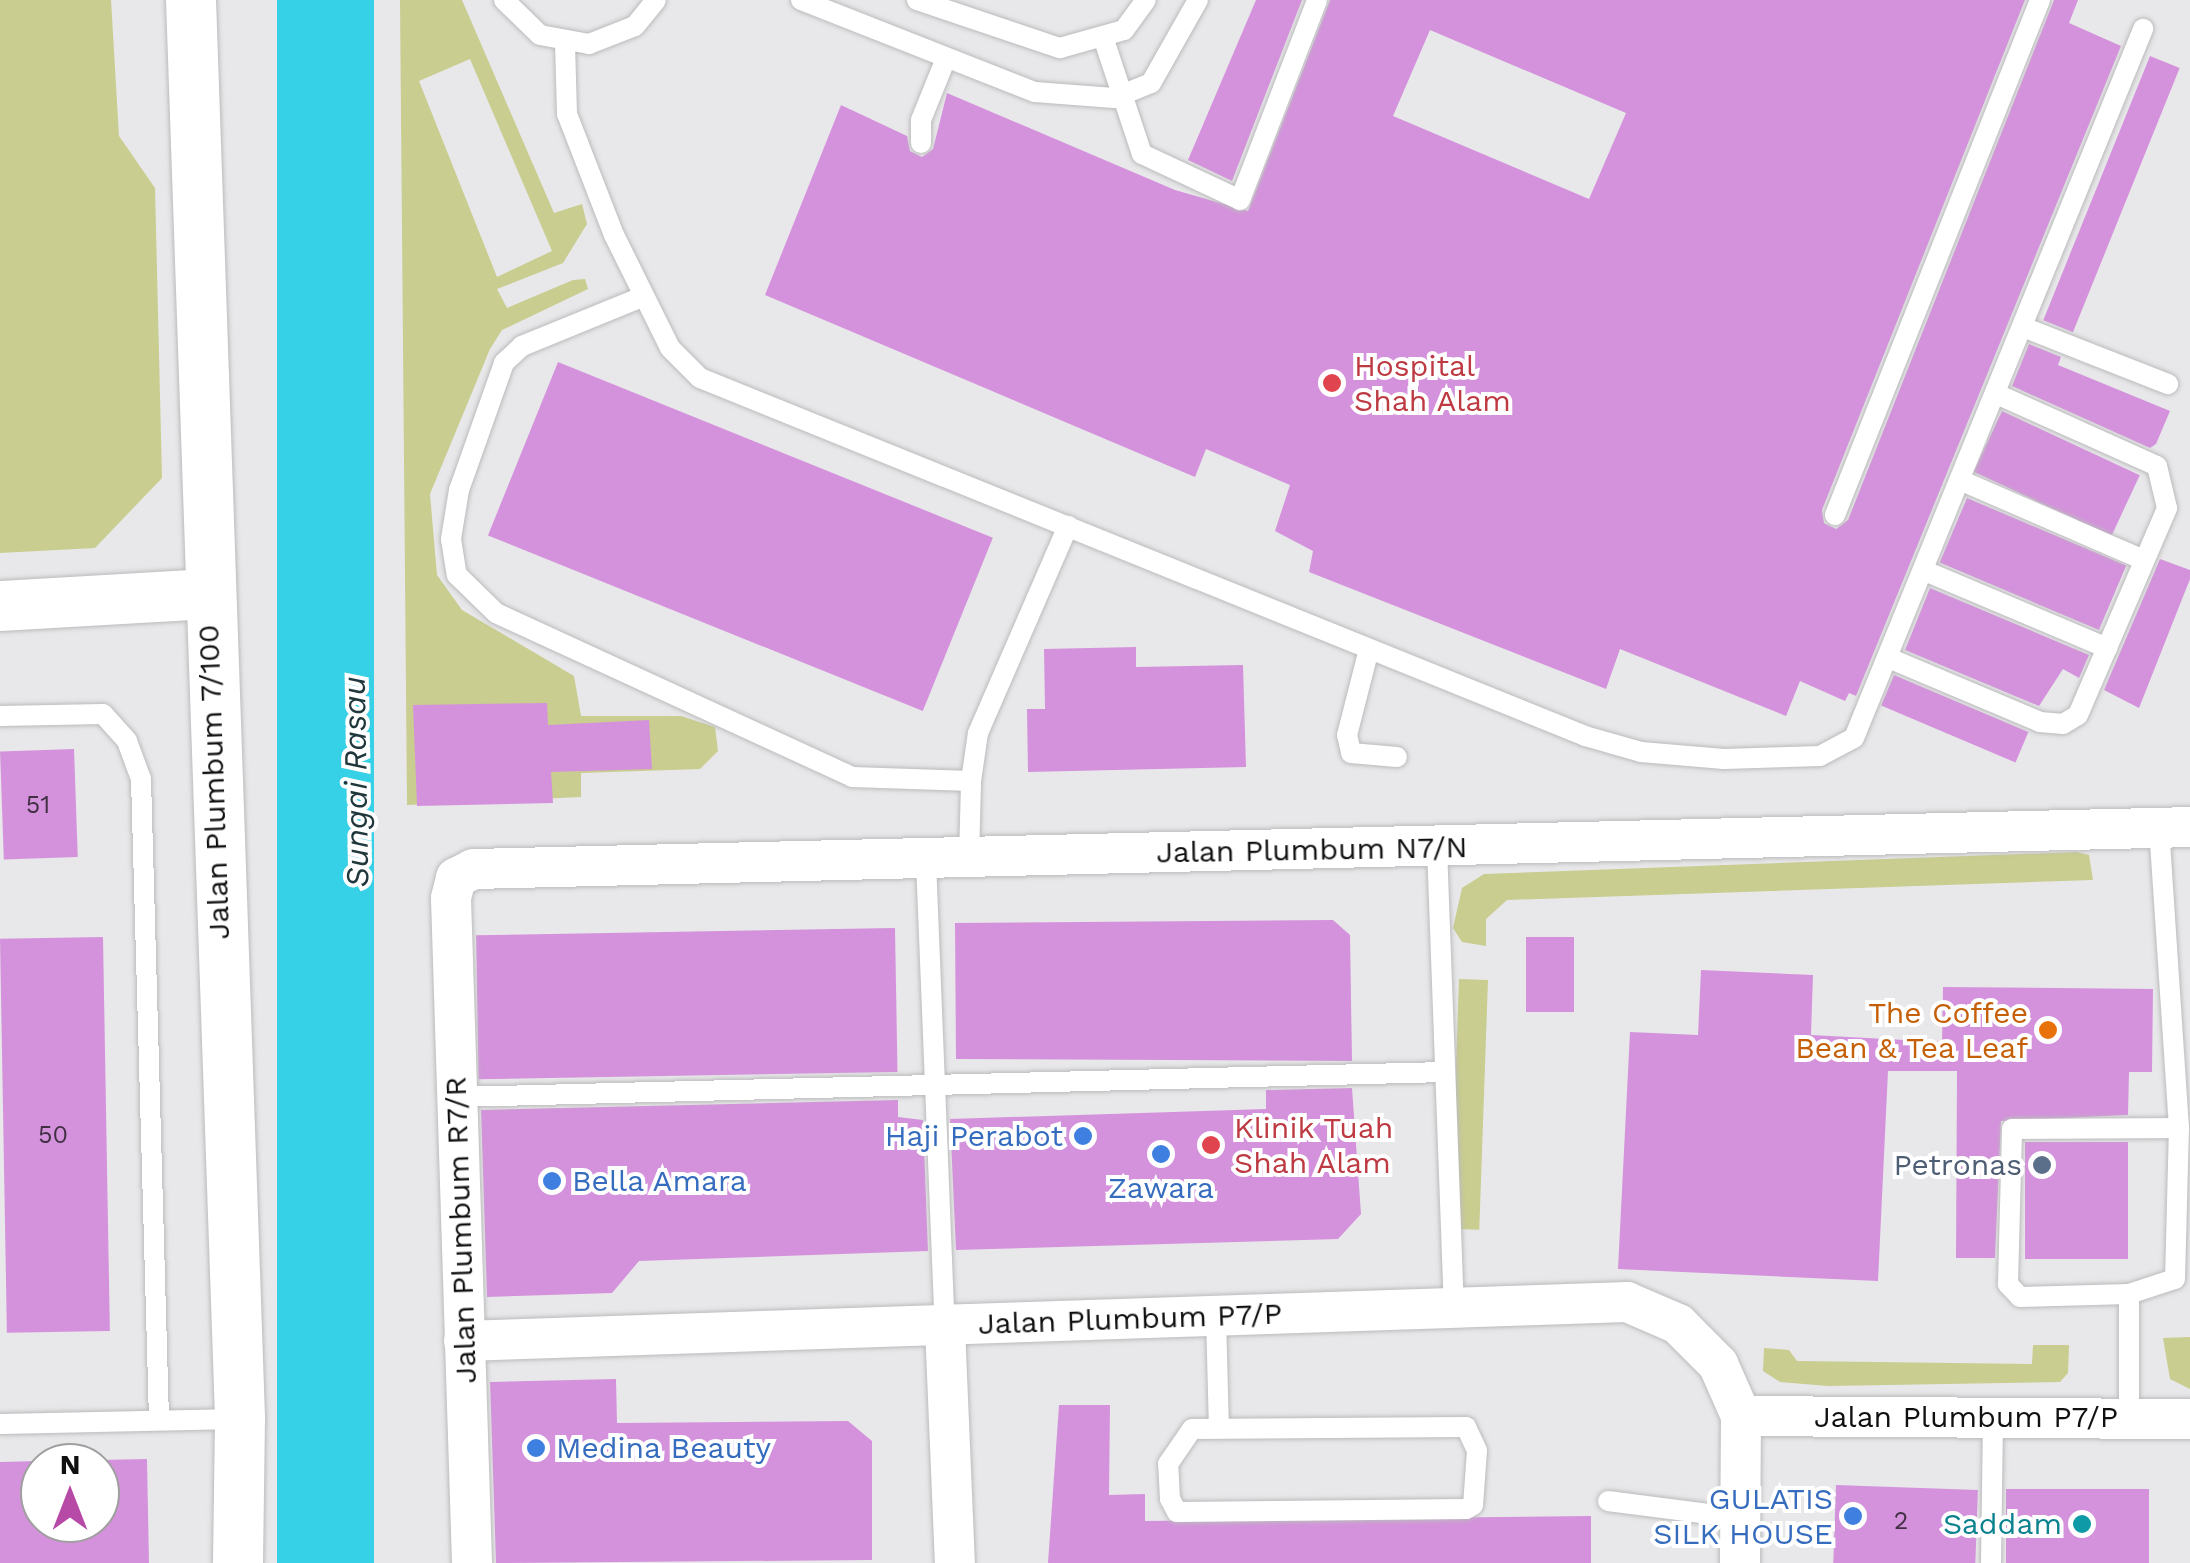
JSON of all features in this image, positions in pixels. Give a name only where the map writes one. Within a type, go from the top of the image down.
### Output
[{"type":"street","name":"Jalan Plumbum 7/100","points":[[190,0],[206,594],[240,1419],[238,1563]]},
{"type":"street","points":[[0,606],[206,594]]},
{"type":"street","name":"Jalan Plumbum N7/N","points":[[451,898],[456,878],[474,869],[2174,828]]},
{"type":"street","name":"Jalan Plumbum R7/R","points":[[451,898],[472,1563]]},
{"type":"street","name":"Jalan Plumbum P7/P","points":[[464,1341],[1627,1302],[1692,1337],[1718,1364],[1741,1416],[1740,1563]]},
{"type":"street","points":[[945,1327],[955,1563]]},
{"type":"street","name":"Jalan Plumbum P7/P","points":[[1741,1416],[2190,1419]]},
{"type":"lane","points":[[504,0],[540,35],[565,43],[613,38],[656,0]]},
{"type":"lane","points":[[800,0],[1034,92],[1121,96],[1151,83],[1198,0]]},
{"type":"lane","points":[[917,0],[1036,46],[1104,40],[1124,30],[1146,0]]},
{"type":"lane","points":[[1104,40],[1137,162],[1240,200],[1317,0]]},
{"type":"lane","points":[[1835,515],[2040,0]]},
{"type":"lane","points":[[565,43],[566,114],[642,297],[670,348],[700,378],[1586,736],[1642,752],[1724,759],[1820,756],[1854,738],[1890,659],[2144,29]]},
{"type":"lane","points":[[921,143],[920,120],[946,58]]},
{"type":"lane","points":[[642,297],[522,346],[504,363],[459,490],[452,538],[456,575],[496,614],[852,777],[971,781]]},
{"type":"lane","points":[[2023,327],[2168,384]]},
{"type":"lane","points":[[1890,659],[2040,722],[2063,724],[2078,714],[2167,508],[2157,466],[1997,394]]},
{"type":"lane","points":[[1962,481],[2144,560]]},
{"type":"lane","points":[[969,859],[971,781],[978,733],[1068,526]]},
{"type":"lane","points":[[1925,571],[2107,648]]},
{"type":"lane","points":[[1369,649],[1347,735],[1350,753],[1397,758]]},
{"type":"lane","points":[[0,716],[103,714],[127,742],[140,779],[158,1420]]},
{"type":"lane","points":[[2174,828],[2184,1228],[2172,1285],[2129,1294],[2013,1292],[2012,1129],[2179,1128]]},
{"type":"lane","points":[[1437,847],[1442,1072],[1454,1306]]},
{"type":"lane","points":[[926,860],[945,1327]]},
{"type":"lane","points":[[458,1097],[933,1090],[1442,1072]]},
{"type":"lane","points":[[2129,1294],[2129,1419]]},
{"type":"lane","points":[[1216,1316],[1218,1427]]},
{"type":"lane","points":[[1991,1563],[1994,1418]]},
{"type":"lane","points":[[0,1424],[240,1419]]},
{"type":"lane","points":[[1218,1427],[1466,1427],[1477,1452],[1474,1505],[1177,1512],[1168,1464],[1192,1429],[1218,1427]]},
{"type":"lane","points":[[1608,1502],[1740,1518]]},
{"type":"green space","points":[[0,0],[111,0],[119,136],[155,188],[162,478],[95,548],[0,553]]},
{"type":"green space","points":[[400,0],[462,0],[554,213],[582,204],[587,224],[563,263],[497,289],[507,308],[573,280],[585,279],[588,289],[502,330],[490,349],[430,494],[437,575],[462,610],[574,676],[581,716],[681,716],[715,727],[718,751],[700,769],[581,773],[581,797],[407,805]],"holes":[[[470,59],[552,251],[497,277],[419,81]]]},
{"type":"green space","points":[[2077,852],[2089,855],[2093,880],[1507,900],[1486,919],[1486,946],[1462,942],[1453,928],[1462,888],[1484,874]]},
{"type":"green space","points":[[1459,979],[1488,980],[1479,1230],[1450,1229]]},
{"type":"green space","points":[[2190,1337],[2190,1389],[2170,1379],[2163,1338]]},
{"type":"green space","points":[[2033,1345],[2069,1345],[2068,1373],[2060,1382],[1828,1386],[1780,1382],[1763,1371],[1764,1348],[1789,1350],[1797,1361],[2032,1364]]},
{"type":"water","name":"Sungai Rasau","points":[[277,0],[374,0],[374,1563],[277,1563]]},
{"type":"building","points":[[1256,0],[1302,0],[1232,181],[1188,160]]},
{"type":"building","points":[[1330,0],[2025,0],[1822,510],[1824,523],[1836,529],[1848,520],[2054,0],[2078,0],[2069,23],[2121,46],[1856,696],[1849,693],[1845,701],[1800,681],[1786,716],[1620,649],[1606,689],[1309,572],[1313,551],[1275,531],[1290,485],[1206,449],[1195,477],[765,295],[841,105],[907,136],[910,151],[922,157],[933,149],[947,93],[1175,190],[1248,211]],"holes":[[[1430,30],[1626,113],[1589,199],[1393,116]]]},
{"type":"building","points":[[2150,56],[2180,68],[2073,332],[2043,320]]},
{"type":"building","points":[[2029,344],[2061,357],[2058,365],[2170,411],[2156,444],[2150,448],[2012,386]]},
{"type":"building","points":[[558,362],[993,538],[923,711],[488,535]]},
{"type":"building","points":[[2002,411],[2140,475],[2111,536],[1974,472]]},
{"type":"building","points":[[1967,498],[2126,566],[2099,630],[1940,562]]},
{"type":"building","points":[[2160,559],[2190,570],[2190,579],[2139,708],[2104,690]]},
{"type":"building","points":[[1930,588],[2089,655],[2079,678],[2063,669],[2039,706],[1905,650]]},
{"type":"building","points":[[1136,647],[1136,667],[1243,665],[1246,767],[1028,772],[1027,709],[1045,709],[1044,649]]},
{"type":"building","points":[[1894,675],[2028,732],[2015,762],[1881,705]]},
{"type":"building","points":[[547,703],[548,725],[649,720],[652,769],[551,772],[553,803],[417,806],[413,705]]},
{"type":"building","points":[[74,749],[78,857],[4,860],[0,752]]},
{"type":"building","points":[[1333,920],[1350,935],[1352,1061],[956,1059],[955,923]]},
{"type":"building","points":[[895,928],[898,1072],[479,1079],[476,935]]},
{"type":"building","points":[[103,937],[110,1331],[7,1333],[0,939]]},
{"type":"building","points":[[1526,937],[1574,937],[1574,1012],[1526,1012]]},
{"type":"building","points":[[1701,970],[1813,975],[1811,1035],[1942,1042],[1943,987],[2153,989],[2152,1072],[2129,1072],[2128,1115],[2001,1121],[1995,1258],[1956,1258],[1957,1071],[1888,1071],[1878,1281],[1618,1269],[1630,1032],[1698,1035]]},
{"type":"building","points":[[1352,1088],[1361,1214],[1338,1239],[956,1250],[950,1119],[1266,1109],[1266,1090]]},
{"type":"building","points":[[898,1100],[898,1117],[923,1120],[928,1251],[639,1261],[612,1293],[487,1297],[481,1110]]},
{"type":"building","points":[[2025,1142],[2128,1142],[2128,1259],[2025,1259]]},
{"type":"building","points":[[616,1379],[617,1423],[848,1421],[872,1441],[872,1560],[496,1563],[490,1382]]},
{"type":"building","points":[[1059,1405],[1110,1405],[1109,1495],[1145,1494],[1145,1521],[1591,1516],[1591,1563],[1048,1563]]},
{"type":"building","points":[[147,1459],[149,1563],[0,1563],[0,1462],[20,1462],[20,1543],[120,1543],[120,1460]]},
{"type":"building","points":[[1836,1485],[1978,1490],[1975,1563],[1833,1563]]},
{"type":"building","name":"Saddam","points":[[2006,1489],[2149,1489],[2149,1563],[2006,1563]]},
{"type":"place","name":"Hospital Shah Alam","points":[[1332,383]]},
{"type":"place","name":"The Coffee Bean & Tea Leaf","points":[[2048,1030]]},
{"type":"place","name":"Haji Perabot","points":[[1083,1136]]},
{"type":"place","name":"Klinik Tuah Shah Alam","points":[[1211,1145]]},
{"type":"place","name":"Zawara","points":[[1161,1154]]},
{"type":"place","name":"Petronas","points":[[2042,1165]]},
{"type":"place","name":"Bella Amara","points":[[552,1181]]},
{"type":"place","name":"Medina Beauty","points":[[536,1448]]},
{"type":"place","name":"GULATIS SILK HOUSE","points":[[1853,1516]]},
{"type":"place","name":"Saddam","points":[[2082,1524]]}]
